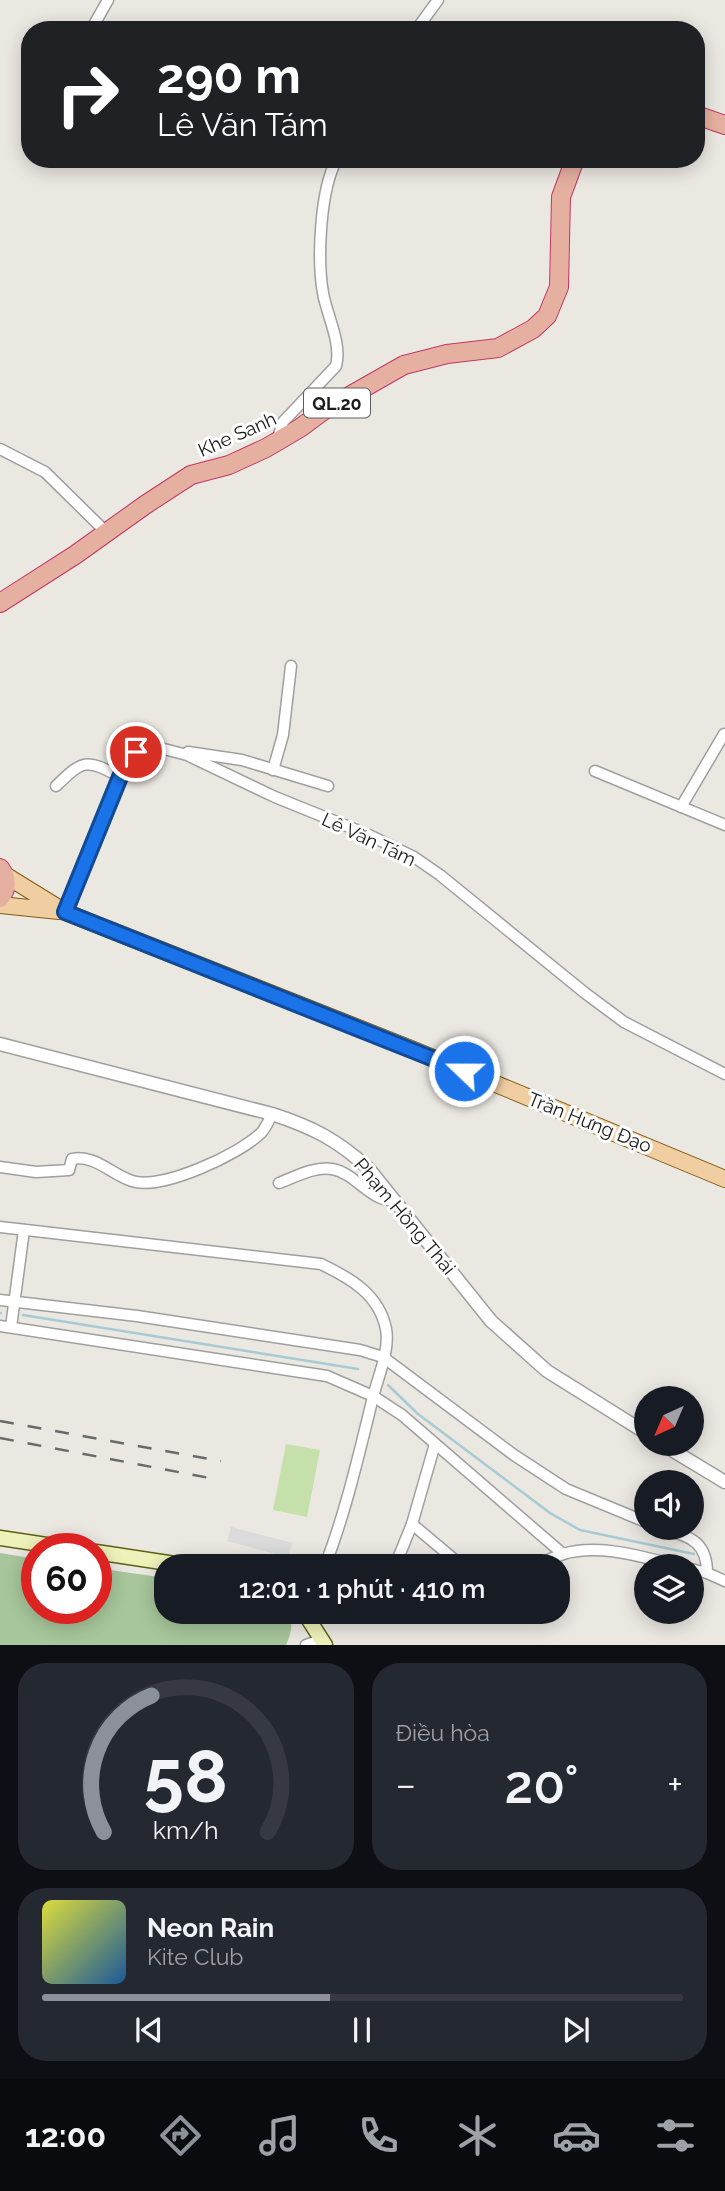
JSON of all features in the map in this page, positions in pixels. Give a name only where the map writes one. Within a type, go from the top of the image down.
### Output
[{"type":"highway","points":[[705,118],[725,125]]},
{"type":"highway","name":"Khe Sanh","points":[[0,603],[191,475],[229,465],[276,442],[323,411],[404,365],[447,354],[498,348],[533,329],[547,316],[559,287],[561,197],[572,168]]},
{"type":"highway","points":[[0,898],[5,889],[2,872]]},
{"type":"main road","name":"Trần Hưng Đạo","points":[[2,872],[65,912],[414,1050],[725,1179]]},
{"type":"main road","name":"Trần Hưng Đạo","points":[[0,905],[65,912]]},
{"type":"main road","points":[[0,1538],[21,1541]]},
{"type":"main road","points":[[112,1554],[154,1561]]},
{"type":"main road","points":[[312,1624],[323,1642]]},
{"type":"street","points":[[96,21],[108,0]]},
{"type":"street","points":[[423,21],[438,0]]},
{"type":"street","points":[[276,442],[283,422],[336,366],[339,355],[323,292],[320,252],[323,212],[333,168]]},
{"type":"street","points":[[0,449],[45,472],[107,533]]},
{"type":"street","points":[[273,770],[283,735],[291,666]]},
{"type":"street","points":[[681,807],[724,734]]},
{"type":"street","name":"Lê Văn Tám","points":[[65,912],[128,761],[136,752],[147,749],[187,755],[275,797],[369,835],[414,857],[624,1021],[725,1074]]},
{"type":"street","points":[[164,750],[223,756],[328,786]]},
{"type":"street","points":[[56,786],[76,767],[86,763],[97,765],[120,777]]},
{"type":"street","points":[[594,771],[725,825]]},
{"type":"street","name":"Phạm Hồng Thái","points":[[0,1044],[272,1114],[329,1136],[369,1169],[491,1321],[547,1371],[634,1425]]},
{"type":"street","points":[[0,1167],[36,1172],[69,1170],[72,1159],[82,1157],[132,1181],[161,1180],[206,1166],[231,1154],[263,1132],[272,1114]]},
{"type":"street","points":[[279,1183],[315,1170],[331,1169],[342,1172],[385,1201],[395,1200]]},
{"type":"street","points":[[0,1227],[321,1264],[365,1290],[378,1308],[386,1331],[383,1357],[350,1493],[329,1554]]},
{"type":"street","points":[[24,1230],[16,1303],[5,1326],[327,1376],[373,1396],[402,1415],[563,1554],[596,1550],[634,1556]]},
{"type":"street","points":[[0,1300],[183,1322],[360,1350],[383,1357],[514,1455],[566,1489],[634,1517]]},
{"type":"street","points":[[400,1554],[412,1524],[435,1444]]},
{"type":"street","points":[[682,1456],[725,1482]]},
{"type":"street","points":[[412,1524],[447,1554]]},
{"type":"street","points":[[692,1540],[707,1557],[707,1573]]},
{"type":"street","points":[[704,1572],[725,1581]]},
{"type":"street","points":[[306,1645],[323,1642]]},
{"type":"green space","points":[[286,1444],[320,1450],[307,1517],[273,1510]]},
{"type":"green space","points":[[0,1553],[21,1556],[21,1624],[112,1624],[112,1570],[154,1576],[154,1624],[291,1624],[286,1645],[0,1645]]},
{"type":"shaded area","points":[[231,1527],[293,1543],[288,1554],[276,1554],[227,1541]]},
{"type":"waterway","points":[[23,1315],[358,1369]]},
{"type":"waterway","points":[[388,1385],[418,1414],[550,1513],[580,1530],[694,1554]]},
{"type":"railway","points":[[0,1421],[221,1461]]},
{"type":"railway","points":[[0,1438],[220,1480]]},
{"type":"route","points":[[136,752],[120,777],[65,912],[464,1071]]}]
